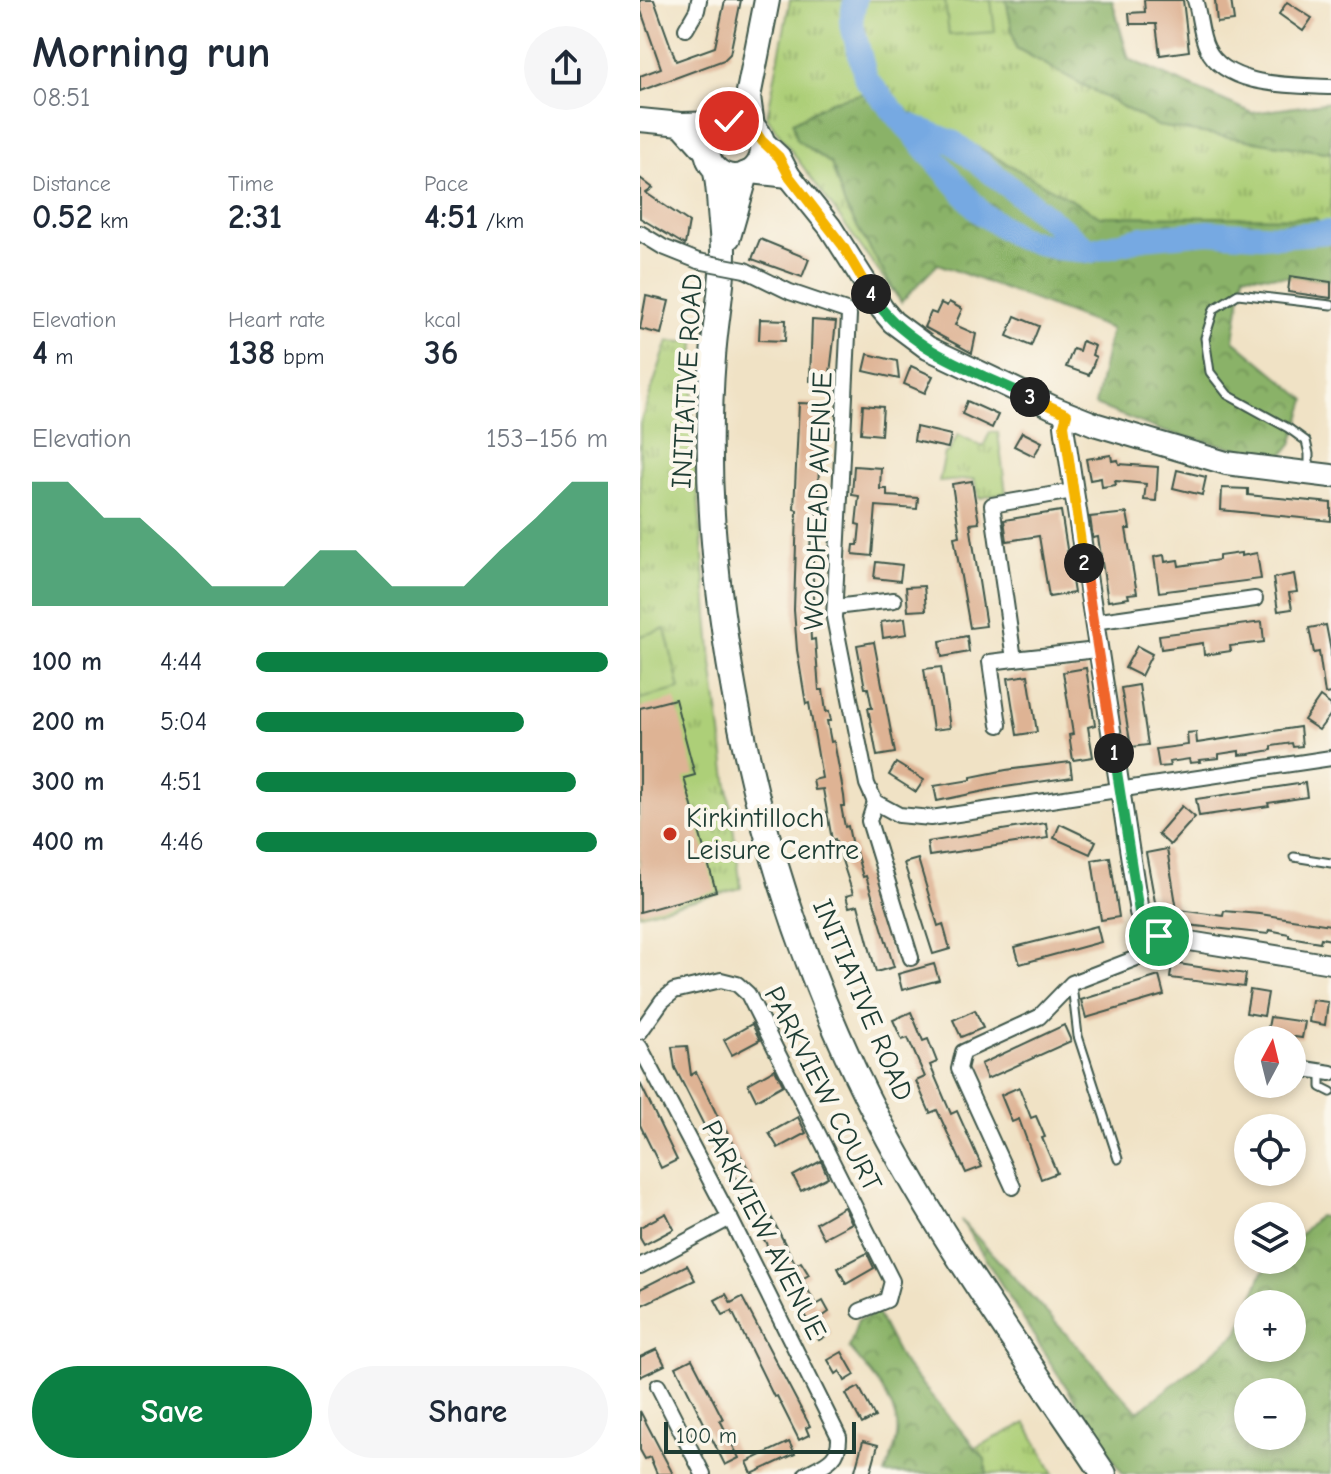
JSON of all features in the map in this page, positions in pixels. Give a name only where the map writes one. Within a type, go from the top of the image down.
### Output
[{"type":"main road","points":[[723,253],[748,173],[761,158],[742,128],[767,0]]},
{"type":"main road","points":[[640,120],[742,128],[779,157],[789,176],[830,227],[876,302],[893,322],[928,348],[1067,414],[1131,436],[1226,463],[1320,475]]},
{"type":"main road","points":[[681,124],[727,175],[789,176]]},
{"type":"main road","points":[[723,253],[710,135],[742,128]]},
{"type":"main road","name":"INITIATIVE ROAD","points":[[723,253],[712,361],[710,484],[714,543],[721,613],[748,763],[785,890],[808,962],[847,1056],[914,1182],[955,1252],[1104,1474]]},
{"type":"street","points":[[686,29],[699,0]]},
{"type":"street","points":[[1195,0],[1207,49],[1224,69],[1265,84],[1331,87]]},
{"type":"street","name":"WOODHEAD AVENUE","points":[[640,233],[663,247],[698,261],[745,270],[790,292],[846,311],[851,321],[834,618],[867,784],[875,802],[869,821],[911,958]]},
{"type":"street","points":[[1067,414],[1064,425],[1073,491],[1139,912],[1148,927],[1159,936],[1331,964]]},
{"type":"street","points":[[1014,659],[992,505],[1073,491]]},
{"type":"street","points":[[1093,622],[1255,599]]},
{"type":"street","points":[[835,607],[894,600]]},
{"type":"street","points":[[999,725],[990,662],[1097,650]]},
{"type":"street","points":[[875,802],[899,815],[931,818],[1331,758]]},
{"type":"street","points":[[1013,1187],[959,1069],[963,1052],[1039,1017],[1072,983],[1147,954],[1159,936]]},
{"type":"street","name":"PARKVIEW COURT","points":[[640,1032],[662,1001],[674,991],[721,980],[737,984],[748,994],[892,1281],[887,1300],[860,1311]]},
{"type":"street","name":"PARKVIEW AVENUE","points":[[640,1047],[730,1218],[839,1437],[840,1449],[834,1459],[806,1474]]},
{"type":"street","points":[[1306,1069],[1326,1072]]},
{"type":"street","points":[[640,1266],[730,1218]]},
{"type":"street","points":[[658,1386],[703,1474]]},
{"type":"lane","points":[[1320,475],[1306,441],[1228,395],[1210,372],[1205,338],[1214,309],[1238,294],[1331,305]]},
{"type":"lane","points":[[1294,857],[1331,863]]},
{"type":"lane","points":[[1072,983],[1078,1036],[1118,1159]]},
{"type":"lane","points":[[1326,1072],[1321,1087],[1331,1092]]},
{"type":"green space","points":[[790,0],[1112,0],[1129,59],[1252,113],[1331,110],[1331,279],[935,184],[901,302],[767,117]]},
{"type":"green space","points":[[945,0],[991,0],[995,32],[949,35]]},
{"type":"green space","points":[[1006,0],[1112,0],[1128,59],[1252,113],[1331,102],[1331,153],[1157,126],[1016,48]]},
{"type":"green space","points":[[869,92],[981,149],[1100,216],[1316,218],[1331,244],[1331,280],[1244,274],[1234,340],[1306,400],[1292,444],[1280,458],[1165,432],[1095,405],[1111,329],[938,264],[901,302],[845,206],[831,164],[797,140],[793,122],[831,101]]},
{"type":"green space","points":[[695,339],[692,422],[712,663],[741,888],[640,914],[640,424],[668,341]]},
{"type":"green space","points":[[990,432],[998,433],[1006,493],[979,498],[974,479],[939,482],[945,453],[949,452],[958,434],[983,447]]},
{"type":"green space","points":[[665,629],[680,689],[640,699],[640,636]]},
{"type":"green space","points":[[1318,1216],[1331,1219],[1331,1474],[1123,1474],[961,1220],[1138,1412],[1234,1336],[1234,1362],[1306,1362],[1306,1290],[1255,1290],[1262,1274],[1306,1274],[1306,1228]]},
{"type":"green space","points":[[877,1313],[901,1360],[985,1459],[987,1474],[885,1474],[897,1436],[894,1413],[878,1383],[849,1348],[858,1320]]},
{"type":"green space","points":[[1026,1423],[1054,1474],[921,1474]]},
{"type":"building","points":[[640,0],[654,0],[676,61],[715,47],[725,0],[741,0],[730,54],[724,60],[640,91],[640,76],[661,68]]},
{"type":"building","points":[[1144,0],[1183,0],[1189,51],[1160,55],[1156,24],[1130,24],[1129,13],[1145,12]]},
{"type":"building","points":[[1215,0],[1231,0],[1234,21],[1217,23]]},
{"type":"building","points":[[1287,2],[1312,18],[1303,31],[1279,14]]},
{"type":"building","points":[[640,178],[653,188],[646,193],[689,222],[685,245],[640,218]]},
{"type":"building","points":[[760,239],[809,259],[802,277],[752,259]]},
{"type":"building","points":[[1290,276],[1331,282],[1331,298],[1288,292]]},
{"type":"building","points":[[646,296],[669,301],[661,334],[640,329]]},
{"type":"building","points":[[949,302],[962,309],[955,325],[976,334],[972,353],[924,327],[931,312],[936,314],[941,303],[947,306]]},
{"type":"building","points":[[1015,316],[1039,326],[1031,346],[1007,336]]},
{"type":"building","points":[[760,319],[786,320],[785,341],[759,340]]},
{"type":"building","points":[[812,320],[836,322],[829,382],[810,381]]},
{"type":"building","points":[[1082,341],[1095,346],[1092,355],[1096,357],[1089,375],[1066,367],[1073,349],[1079,351]]},
{"type":"building","points":[[868,354],[897,361],[899,379],[864,371]]},
{"type":"building","points":[[911,366],[933,376],[925,393],[904,384]]},
{"type":"building","points":[[967,401],[998,415],[992,428],[962,414]]},
{"type":"building","points":[[799,403],[822,404],[817,511],[810,552],[813,552],[811,640],[815,639],[819,690],[823,690],[826,712],[829,711],[831,721],[827,721],[831,742],[834,741],[844,796],[845,806],[841,806],[845,827],[848,826],[863,877],[866,876],[894,967],[876,972],[858,905],[849,907],[846,896],[853,894],[835,839],[832,840],[823,789],[815,790],[813,780],[822,778],[797,650],[794,610],[797,510],[794,509]]},
{"type":"building","points":[[863,405],[883,407],[881,435],[861,433]]},
{"type":"building","points":[[916,427],[951,435],[948,448],[914,441]]},
{"type":"building","points":[[1022,432],[1042,442],[1034,456],[1014,446]]},
{"type":"building","points":[[1111,455],[1112,461],[1118,460],[1119,464],[1158,467],[1156,501],[1144,500],[1146,484],[1115,481],[1116,485],[1102,487],[1101,478],[1090,480],[1086,459]]},
{"type":"building","points":[[854,466],[881,468],[880,489],[887,489],[887,496],[918,498],[917,509],[876,506],[872,556],[853,554],[854,545],[858,545],[860,525],[856,524],[859,496],[852,495]]},
{"type":"building","points":[[1177,470],[1206,477],[1202,495],[1173,488]]},
{"type":"building","points":[[972,481],[979,523],[970,524],[986,626],[970,628],[954,537],[960,536],[952,484]]},
{"type":"building","points":[[1222,488],[1248,489],[1248,495],[1331,503],[1331,521],[1221,510]]},
{"type":"building","points":[[1061,511],[1074,593],[1049,597],[1039,536],[1007,541],[1004,520]]},
{"type":"building","points":[[1127,513],[1130,529],[1126,529],[1137,593],[1128,594],[1129,598],[1108,601],[1098,537],[1093,538],[1090,517]]},
{"type":"building","points":[[1241,553],[1241,556],[1257,553],[1261,579],[1159,592],[1154,557],[1164,555],[1165,562],[1178,560],[1179,566]]},
{"type":"building","points":[[876,562],[902,565],[900,581],[874,578]]},
{"type":"building","points":[[1294,574],[1297,592],[1289,593],[1292,609],[1278,611],[1273,578]]},
{"type":"building","points":[[924,586],[926,610],[908,611],[906,587]]},
{"type":"building","points":[[905,618],[907,634],[883,638],[881,622]]},
{"type":"building","points":[[1262,622],[1264,642],[1230,646],[1231,651],[1204,655],[1203,643],[1161,649],[1159,635]]},
{"type":"building","points":[[1326,625],[1331,651],[1331,693],[1325,694],[1319,652],[1314,653],[1309,628]]},
{"type":"building","points":[[967,636],[969,652],[942,657],[940,641]]},
{"type":"building","points":[[874,642],[895,753],[877,756],[868,708],[872,708],[857,645]]},
{"type":"building","points":[[1137,646],[1152,654],[1141,676],[1125,668]]},
{"type":"building","points":[[941,667],[950,728],[933,730],[924,669]]},
{"type":"building","points":[[1086,668],[1095,725],[1088,727],[1093,757],[1073,760],[1069,735],[1073,734],[1063,672]]},
{"type":"building","points":[[1028,675],[1037,732],[1017,735],[1008,678]]},
{"type":"building","points":[[1139,685],[1148,745],[1131,747],[1121,688]]},
{"type":"building","points":[[1320,697],[1331,705],[1331,714],[1319,730],[1304,720]]},
{"type":"building","name":"Kirkintilloch Leisure Centre","points":[[675,699],[695,775],[684,778],[716,891],[640,912],[640,708]]},
{"type":"building","points":[[1300,727],[1302,746],[1293,747],[1292,743],[1272,746],[1272,750],[1239,755],[1239,751],[1219,754],[1219,758],[1190,763],[1189,759],[1169,762],[1170,766],[1159,767],[1156,749],[1188,745],[1187,733],[1196,732],[1197,743]]},
{"type":"building","points":[[1070,762],[1072,777],[937,801],[934,786],[1006,770]]},
{"type":"building","points":[[896,763],[924,780],[916,792],[889,775]]},
{"type":"building","points":[[1305,783],[1307,797],[1199,816],[1196,799]]},
{"type":"building","points":[[1182,806],[1195,817],[1170,845],[1158,834]]},
{"type":"building","points":[[1046,823],[1048,838],[929,856],[927,842]]},
{"type":"building","points":[[1060,824],[1096,841],[1090,854],[1054,838]]},
{"type":"building","points":[[1167,849],[1177,910],[1157,913],[1146,853]]},
{"type":"building","points":[[1110,857],[1119,917],[1101,920],[1092,860]]},
{"type":"building","points":[[918,859],[938,926],[943,924],[950,949],[933,954],[904,863]]},
{"type":"building","points":[[1180,910],[1223,916],[1224,911],[1260,914],[1331,925],[1331,940],[1321,938],[1320,942],[1289,937],[1289,934],[1269,930],[1268,934],[1178,924]]},
{"type":"building","points":[[1097,926],[1101,942],[1020,964],[1015,947]]},
{"type":"building","points":[[1172,963],[1246,974],[1244,987],[1170,978]]},
{"type":"building","points":[[934,964],[939,980],[902,990],[898,974]]},
{"type":"building","points":[[1159,976],[1164,995],[1086,1018],[1081,1000]]},
{"type":"building","points":[[1250,990],[1268,993],[1264,1016],[1246,1013]]},
{"type":"building","points":[[1312,1000],[1328,1002],[1325,1025],[1309,1022]]},
{"type":"building","points":[[975,1010],[983,1028],[961,1037],[953,1020]]},
{"type":"building","points":[[911,1012],[923,1041],[928,1039],[937,1062],[930,1065],[951,1114],[957,1111],[982,1167],[966,1173],[937,1110],[930,1113],[916,1081],[925,1077],[908,1038],[902,1040],[893,1020]]},
{"type":"building","points":[[1270,1017],[1305,1022],[1304,1026],[1268,1026]]},
{"type":"building","points":[[752,1024],[760,1040],[732,1055],[724,1040]]},
{"type":"building","points":[[1064,1025],[1071,1041],[987,1079],[981,1064]]},
{"type":"building","points":[[687,1046],[691,1075],[696,1072],[796,1265],[801,1262],[809,1275],[802,1279],[816,1305],[823,1301],[829,1312],[822,1317],[831,1333],[819,1340],[738,1192],[743,1190],[723,1153],[719,1155],[675,1068],[672,1047]]},
{"type":"building","points":[[775,1069],[783,1085],[756,1100],[748,1084]]},
{"type":"building","points":[[640,1083],[677,1160],[661,1168],[640,1125]]},
{"type":"building","points":[[1019,1087],[1031,1118],[1036,1116],[1057,1173],[1041,1179],[1019,1119],[1012,1122],[1001,1095]]},
{"type":"building","points":[[798,1117],[806,1133],[778,1148],[769,1133]]},
{"type":"building","points":[[821,1161],[828,1177],[801,1191],[793,1176]]},
{"type":"building","points":[[844,1207],[852,1223],[824,1238],[816,1223]]},
{"type":"building","points":[[666,1213],[674,1229],[644,1245],[640,1227]]},
{"type":"building","points":[[867,1253],[874,1268],[846,1284],[838,1268]]},
{"type":"building","points":[[687,1265],[695,1280],[640,1306],[640,1289]]},
{"type":"building","points":[[726,1294],[731,1303],[742,1297],[810,1426],[806,1428],[809,1435],[799,1440],[732,1311],[723,1315],[715,1300]]},
{"type":"building","points":[[657,1349],[665,1365],[640,1377],[640,1357]]},
{"type":"building","points":[[842,1352],[855,1375],[845,1381],[840,1371],[836,1374],[828,1360]]},
{"type":"building","points":[[692,1359],[739,1458],[725,1465],[676,1367]]},
{"type":"building","points":[[859,1387],[875,1417],[862,1424],[846,1394]]},
{"type":"building","points":[[640,1411],[673,1474],[657,1474],[650,1457],[645,1459],[640,1450]]},
{"type":"building","points":[[863,1441],[878,1445],[870,1474],[854,1474]]},
{"type":"building","points":[[789,1442],[795,1454],[752,1474],[747,1462]]},
{"type":"waterway","points":[[855,0],[851,21],[866,79],[981,213],[1019,238],[1056,248],[1090,251],[1142,238],[1208,232],[1277,236],[1331,232]]},
{"type":"waterway","points":[[909,125],[954,143],[1090,251]]},
{"type":"place","name":"Kirkintilloch Leisure Centre","points":[[670,834]]},
{"type":"route","points":[[729,121],[752,126],[779,157],[789,176],[843,246],[876,302],[893,322],[928,348],[1067,414],[1065,433],[1139,912],[1148,927],[1159,936]]}]
